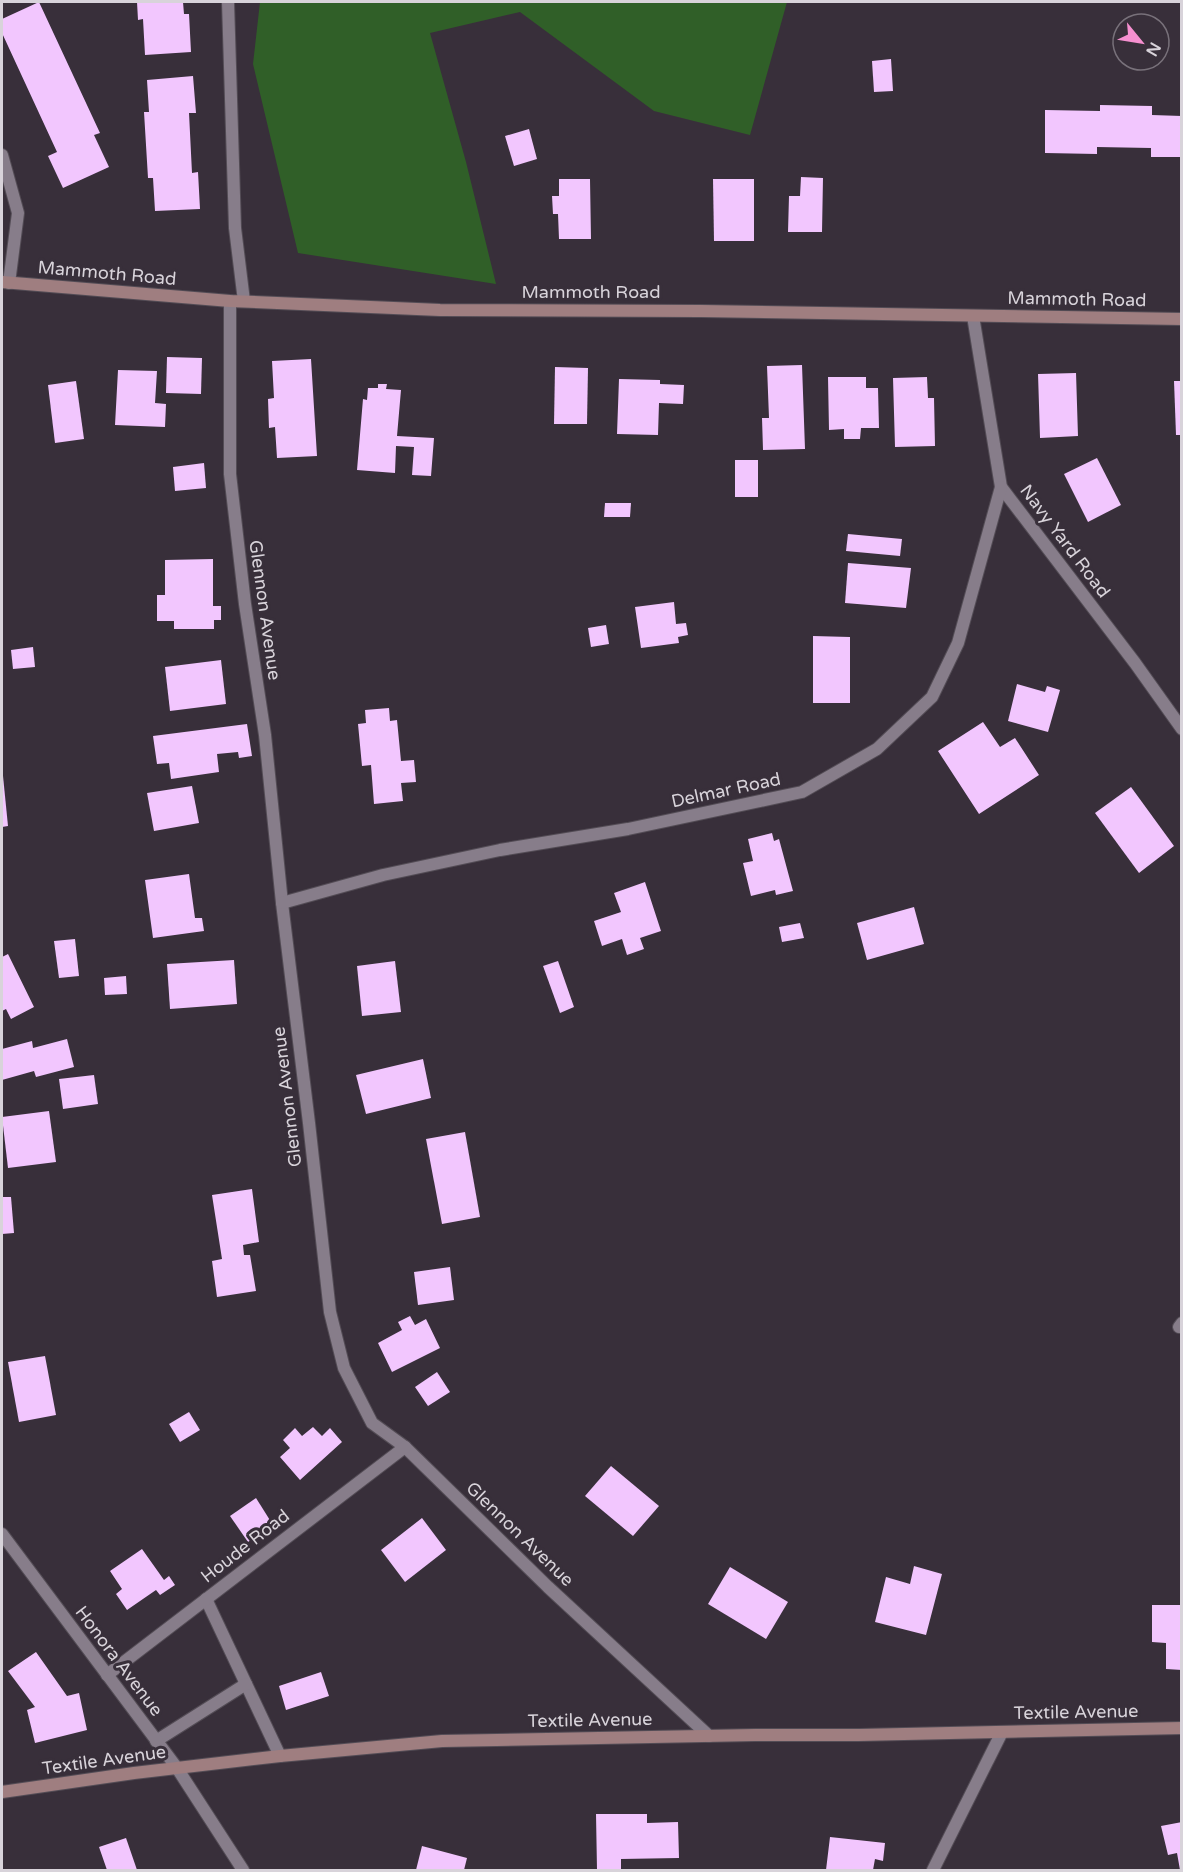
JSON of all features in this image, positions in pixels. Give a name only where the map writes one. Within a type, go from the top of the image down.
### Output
[{"type":"main road","name":"Mammoth Road","points":[[5,282],[244,302],[440,310],[701,311],[1182,318]]},
{"type":"main road","name":"Textile Avenue","points":[[2,1792],[280,1756],[442,1741],[1182,1728]]},
{"type":"street","points":[[228,2],[235,228],[244,302]]},
{"type":"street","points":[[2,155],[18,213],[5,282]]},
{"type":"street","name":"Glennon Avenue","points":[[230,301],[230,474],[245,604],[265,735],[282,903],[330,1312],[344,1368],[372,1423],[405,1447],[548,1587],[710,1736]]},
{"type":"street","name":"Navy Yard Road","points":[[973,316],[1001,487],[1135,663],[1182,729]]},
{"type":"street","name":"Delmar Road","points":[[282,903],[383,875],[488,853],[628,829],[802,792],[877,749],[932,697],[958,643],[1001,487]]},
{"type":"street","name":"Houde Road","points":[[107,1675],[405,1447]]},
{"type":"street","name":"Honora Avenue","points":[[2,1534],[177,1768],[243,1870]]},
{"type":"street","points":[[206,1599],[280,1756]]},
{"type":"street","points":[[156,1741],[246,1684]]},
{"type":"street","points":[[933,1870],[1002,1732]]},
{"type":"green space","points":[[260,2],[787,2],[750,135],[654,111],[520,12],[430,33],[466,162],[496,284],[298,253],[253,64]]},
{"type":"building","points":[[39,2],[100,133],[94,135],[109,167],[63,188],[48,156],[57,152],[2,33],[2,19]]},
{"type":"building","points":[[137,2],[183,2],[184,14],[189,14],[191,52],[145,55],[143,19],[138,20]]},
{"type":"building","points":[[891,59],[893,91],[874,92],[872,61]]},
{"type":"building","points":[[193,76],[196,113],[189,113],[192,173],[198,172],[200,209],[155,211],[153,178],[148,178],[144,112],[149,112],[147,80]]},
{"type":"building","points":[[1100,105],[1152,106],[1152,115],[1182,116],[1182,157],[1151,157],[1151,148],[1097,147],[1097,154],[1045,153],[1045,110],[1100,111]]},
{"type":"building","points":[[529,129],[537,159],[514,166],[505,136]]},
{"type":"building","points":[[801,177],[823,178],[822,232],[788,232],[789,196],[800,196]]},
{"type":"building","points":[[559,179],[590,179],[591,239],[559,239],[558,214],[553,214],[552,196],[559,196]]},
{"type":"building","points":[[713,179],[754,179],[754,241],[714,241]]},
{"type":"building","points":[[167,357],[202,358],[201,394],[166,393]]},
{"type":"building","points":[[311,359],[317,456],[277,458],[275,427],[269,428],[268,399],[274,398],[272,361]]},
{"type":"building","points":[[802,365],[805,449],[763,450],[762,418],[769,418],[767,366]]},
{"type":"building","points":[[555,367],[588,368],[587,424],[554,424]]},
{"type":"building","points":[[118,370],[157,371],[155,403],[166,404],[165,427],[115,425]]},
{"type":"building","points":[[1076,373],[1078,436],[1040,438],[1038,374]]},
{"type":"building","points":[[828,377],[866,377],[866,388],[878,388],[879,428],[861,428],[860,439],[844,439],[844,429],[829,430]]},
{"type":"building","points":[[927,377],[928,398],[934,398],[935,446],[895,447],[893,378]]},
{"type":"building","points":[[619,379],[660,380],[660,384],[684,385],[683,404],[659,403],[658,435],[617,434]]},
{"type":"building","points":[[76,381],[84,439],[55,443],[48,385]]},
{"type":"building","points":[[1174,381],[1182,381],[1182,435],[1176,435]]},
{"type":"building","points":[[378,384],[387,384],[386,389],[401,390],[397,436],[434,438],[431,476],[412,475],[414,447],[396,446],[395,473],[357,470],[363,399],[367,400],[368,388],[378,388]]},
{"type":"building","points":[[1097,458],[1121,505],[1088,522],[1064,474]]},
{"type":"building","points":[[735,460],[758,460],[758,497],[735,497]]},
{"type":"building","points":[[204,463],[206,488],[175,491],[173,467]]},
{"type":"building","points":[[605,503],[631,503],[630,517],[604,517]]},
{"type":"building","points":[[848,534],[902,539],[900,556],[846,551]]},
{"type":"building","points":[[213,559],[213,606],[221,606],[221,620],[214,620],[214,629],[174,629],[174,621],[157,621],[157,595],[165,595],[165,560]]},
{"type":"building","points":[[848,563],[911,568],[906,608],[845,603]]},
{"type":"building","points":[[674,602],[676,624],[686,623],[688,635],[678,637],[679,643],[641,648],[635,607]]},
{"type":"building","points":[[606,625],[609,644],[591,647],[588,628]]},
{"type":"building","points":[[813,636],[850,637],[850,703],[813,703]]},
{"type":"building","points":[[33,647],[35,667],[13,669],[11,650]]},
{"type":"building","points":[[221,660],[226,704],[170,711],[165,667]]},
{"type":"building","points":[[1017,684],[1045,692],[1047,686],[1060,690],[1048,732],[1008,721]]},
{"type":"building","points":[[389,708],[390,721],[397,720],[401,761],[414,760],[416,782],[401,783],[403,801],[374,804],[371,765],[362,766],[358,724],[366,723],[365,710]]},
{"type":"building","points":[[983,722],[1000,747],[1015,738],[1039,775],[979,814],[938,751]]},
{"type":"building","points":[[247,724],[252,756],[239,758],[238,752],[217,754],[219,772],[171,779],[169,763],[157,764],[153,736]]},
{"type":"building","points":[[2,776],[8,826],[2,827]]},
{"type":"building","points":[[192,786],[199,823],[154,831],[147,793]]},
{"type":"building","points":[[1131,787],[1174,846],[1139,873],[1095,813]]},
{"type":"building","points":[[772,833],[774,841],[779,839],[793,891],[776,895],[775,890],[751,896],[743,863],[753,861],[748,839]]},
{"type":"building","points":[[189,874],[195,918],[202,918],[204,931],[153,938],[145,880]]},
{"type":"building","points":[[645,882],[661,931],[640,938],[644,949],[627,955],[622,939],[602,946],[594,921],[621,912],[614,893]]},
{"type":"building","points":[[914,907],[924,944],[867,960],[857,923]]},
{"type":"building","points":[[800,923],[804,938],[782,942],[779,927]]},
{"type":"building","points":[[75,939],[79,976],[59,978],[54,941]]},
{"type":"building","points":[[8,954],[34,1007],[11,1019],[6,1009],[2,1011],[2,957]]},
{"type":"building","points":[[234,960],[237,1004],[170,1009],[167,964]]},
{"type":"building","points":[[395,961],[401,1012],[362,1016],[357,966]]},
{"type":"building","points":[[558,961],[574,1007],[560,1013],[543,966]]},
{"type":"building","points":[[126,976],[127,994],[105,995],[104,978]]},
{"type":"building","points":[[67,1039],[74,1067],[36,1077],[34,1071],[2,1080],[2,1049],[32,1041],[33,1048]]},
{"type":"building","points":[[423,1059],[431,1098],[366,1114],[356,1075]]},
{"type":"building","points":[[94,1075],[98,1104],[63,1109],[59,1079]]},
{"type":"building","points":[[49,1111],[56,1162],[8,1168],[2,1117]]},
{"type":"building","points":[[465,1132],[480,1217],[442,1224],[426,1139]]},
{"type":"building","points":[[252,1189],[259,1242],[243,1245],[244,1255],[250,1255],[256,1291],[217,1297],[212,1261],[222,1259],[212,1195]]},
{"type":"building","points":[[2,1197],[11,1197],[14,1233],[2,1234]]},
{"type":"building","points":[[450,1267],[454,1300],[418,1305],[414,1272]]},
{"type":"building","points":[[410,1316],[415,1325],[426,1319],[440,1348],[392,1372],[378,1343],[402,1330],[398,1322]]},
{"type":"building","points":[[45,1356],[56,1415],[19,1422],[8,1362]]},
{"type":"building","points":[[437,1372],[450,1392],[428,1406],[415,1387]]},
{"type":"building","points":[[189,1412],[200,1430],[180,1442],[169,1424]]},
{"type":"building","points":[[313,1427],[322,1436],[330,1428],[342,1442],[300,1480],[280,1457],[290,1448],[283,1440],[295,1428],[302,1436]]},
{"type":"building","points":[[611,1466],[659,1506],[633,1536],[585,1496]]},
{"type":"building","points":[[256,1498],[273,1525],[248,1542],[230,1516]]},
{"type":"building","points":[[422,1518],[446,1550],[405,1582],[381,1550]]},
{"type":"building","points":[[142,1549],[164,1580],[169,1576],[175,1585],[160,1595],[156,1590],[127,1610],[116,1594],[122,1589],[110,1571]]},
{"type":"building","points":[[914,1566],[942,1574],[926,1635],[875,1622],[886,1577],[910,1584]]},
{"type":"building","points":[[730,1567],[788,1602],[766,1639],[708,1604]]},
{"type":"building","points":[[1152,1605],[1182,1605],[1182,1670],[1166,1669],[1166,1643],[1152,1642]]},
{"type":"building","points":[[36,1652],[67,1696],[79,1693],[87,1730],[35,1743],[27,1710],[35,1707],[8,1671]]},
{"type":"building","points":[[321,1672],[329,1696],[286,1710],[279,1686]]},
{"type":"building","points":[[596,1814],[647,1814],[647,1823],[678,1822],[679,1858],[621,1859],[621,1870],[597,1870]]},
{"type":"building","points":[[1182,1822],[1182,1870],[1180,1870],[1177,1853],[1168,1855],[1161,1826]]},
{"type":"building","points":[[830,1837],[885,1843],[883,1861],[875,1859],[873,1870],[826,1870]]},
{"type":"building","points":[[126,1838],[137,1870],[107,1870],[99,1847]]},
{"type":"building","points":[[422,1846],[467,1858],[464,1870],[416,1870]]}]
